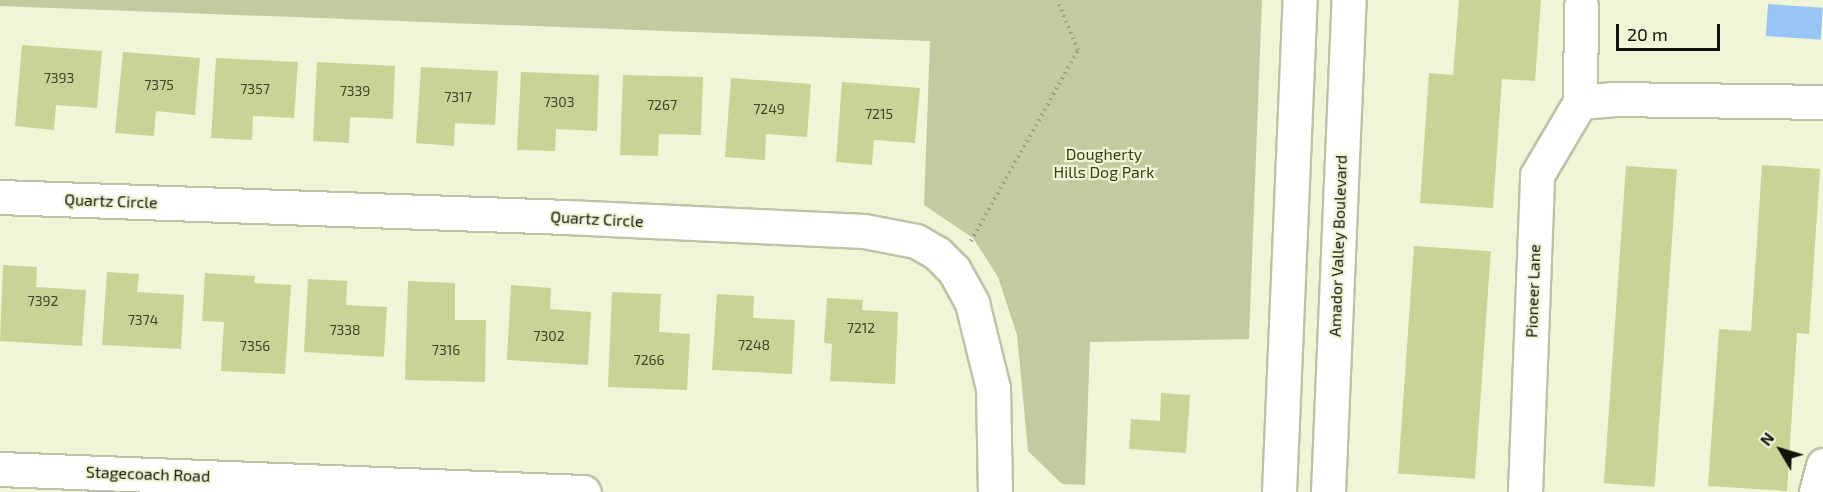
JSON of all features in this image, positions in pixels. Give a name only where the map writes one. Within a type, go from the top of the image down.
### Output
[{"type":"street","points":[[1279,492],[1300,0]]},
{"type":"street","name":"Amador Valley Boulevard","points":[[1328,492],[1349,0]]},
{"type":"street","name":"Pioneer Lane","points":[[1525,492],[1537,175],[1580,102],[1581,6]]},
{"type":"street","points":[[1580,102],[1612,99],[1822,101]]},
{"type":"street","name":"Quartz Circle","points":[[0,197],[864,231],[916,241],[937,253],[954,270],[972,303],[993,388],[995,492]]},
{"type":"street","points":[[1816,492],[1823,465]]},
{"type":"street","name":"Stagecoach Road","points":[[1,476],[584,492]]},
{"type":"path","points":[[954,270],[1078,50],[1057,0]]},
{"type":"green space","name":"Dougherty Hills Dog Park","points":[[0,0],[1262,0],[1249,339],[1090,342],[1085,485],[1062,484],[1028,451],[1017,335],[998,277],[973,238],[924,205],[930,41],[0,6]]},
{"type":"water","points":[[1768,4],[1823,8],[1821,40],[1766,36]]},
{"type":"building","points":[[1459,0],[1541,0],[1535,81],[1502,79],[1493,208],[1420,203],[1429,73],[1453,75]]},
{"type":"building","points":[[22,45],[102,51],[97,108],[56,105],[54,130],[15,126]]},
{"type":"building","points":[[123,52],[200,58],[195,115],[156,111],[154,136],[115,133]]},
{"type":"building","points":[[216,58],[298,62],[294,118],[253,116],[252,140],[211,138]]},
{"type":"building","points":[[317,62],[395,66],[393,119],[350,117],[349,143],[313,141]]},
{"type":"building","points":[[421,67],[498,71],[495,125],[455,123],[454,146],[416,143]]},
{"type":"building","points":[[521,72],[599,75],[597,131],[556,129],[555,151],[517,150]]},
{"type":"building","points":[[623,75],[703,77],[701,135],[659,134],[658,156],[620,155]]},
{"type":"building","points":[[731,78],[811,84],[807,137],[766,134],[765,160],[725,157]]},
{"type":"building","points":[[842,82],[920,88],[915,143],[874,140],[872,165],[836,162]]},
{"type":"building","points":[[1762,165],[1820,169],[1809,334],[1797,333],[1787,491],[1708,486],[1719,329],[1751,331]]},
{"type":"building","points":[[1626,166],[1677,170],[1655,487],[1604,483]]},
{"type":"building","points":[[1414,246],[1491,251],[1475,479],[1398,473]]},
{"type":"building","points":[[3,265],[37,267],[36,287],[86,290],[82,346],[0,341]]},
{"type":"building","points":[[107,272],[139,274],[137,292],[184,295],[181,349],[102,345]]},
{"type":"building","points":[[205,273],[255,276],[254,283],[291,285],[285,374],[221,371],[224,322],[202,321]]},
{"type":"building","points":[[308,279],[347,281],[346,305],[387,307],[384,357],[304,352]]},
{"type":"building","points":[[408,281],[455,283],[455,320],[486,320],[485,382],[405,380]]},
{"type":"building","points":[[511,285],[551,288],[550,309],[591,312],[588,365],[507,360]]},
{"type":"building","points":[[612,292],[661,294],[659,332],[690,334],[687,390],[608,387]]},
{"type":"building","points":[[717,294],[754,296],[753,318],[795,320],[792,374],[712,370]]},
{"type":"building","points":[[827,298],[863,300],[862,310],[898,312],[895,384],[830,381],[832,344],[824,343]]},
{"type":"building","points":[[1161,393],[1190,395],[1186,453],[1129,449],[1131,419],[1160,421]]}]
